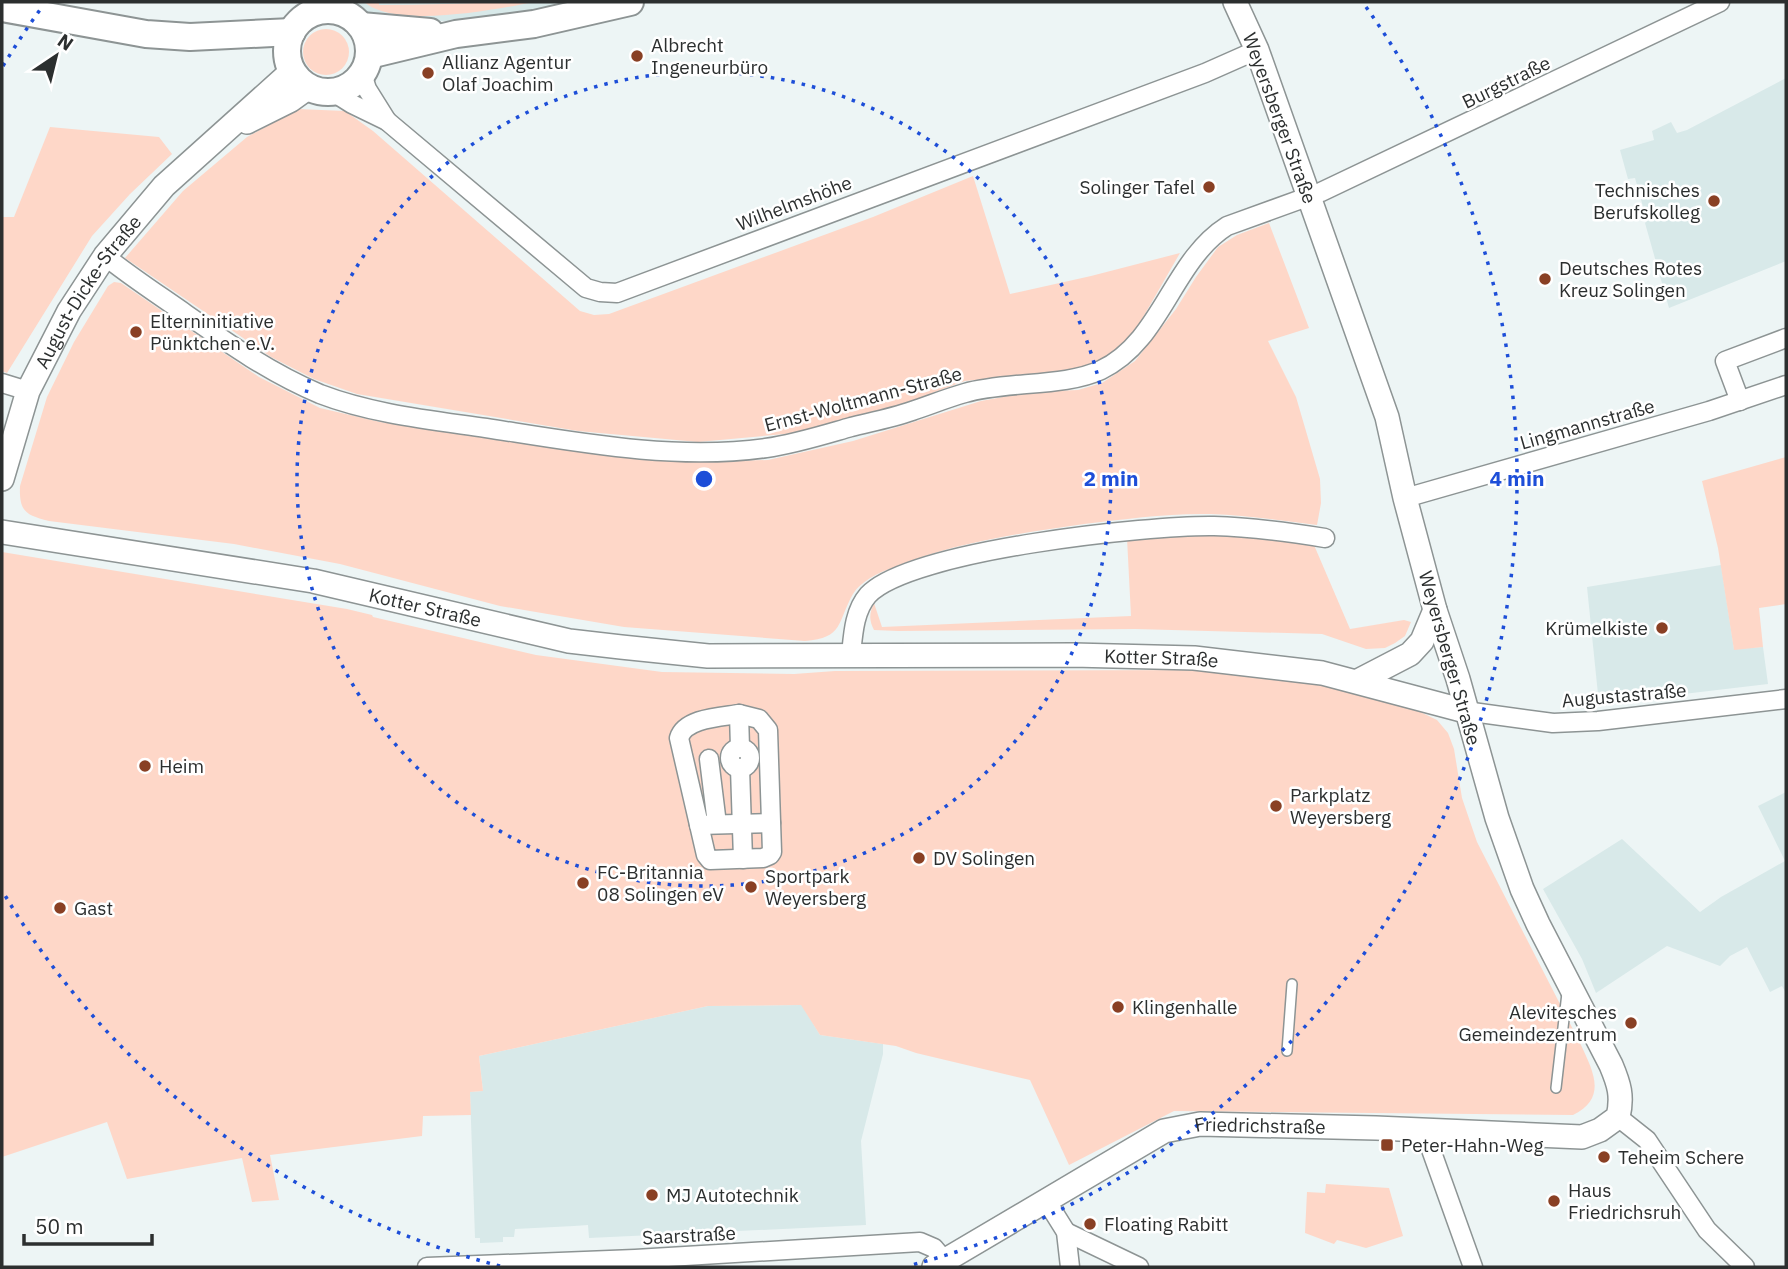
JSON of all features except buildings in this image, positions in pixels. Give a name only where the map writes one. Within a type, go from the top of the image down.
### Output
[{"type":"main road","points":[[366,65],[456,34],[534,23],[630,2]]},
{"type":"main road","points":[[2,8],[146,34],[209,37],[305,50],[354,83],[366,65],[366,35],[348,14]]},
{"type":"main road","points":[[305,50],[333,10],[456,34]]},
{"type":"street","name":"Weyersberger Straße","points":[[1235,2],[1257,50],[1387,417],[1435,610],[1497,818],[1522,889],[1619,1082],[1622,1102],[1618,1117]]},
{"type":"street","name":"Burgstraße","points":[[1310,197],[1720,2]]},
{"type":"street","name":"Wilhelmshöhe","points":[[305,50],[352,104],[387,121],[586,288],[617,293],[1205,73],[1257,50]]},
{"type":"street","name":"August-Dicke-Straße","points":[[2,480],[28,391],[69,311],[105,256],[164,186],[222,134],[305,50]]},
{"type":"street","name":"Wilhelmshöhe","points":[[366,65],[367,89],[387,121]]},
{"type":"street","name":"Ernst-Woltmann-Straße","points":[[105,256],[266,368],[340,400],[380,411],[461,425],[631,448],[694,451],[749,449],[797,442],[909,412],[976,390],[1075,378],[1102,370],[1122,357],[1143,335],[1214,234],[1227,226],[1310,197]]},
{"type":"street","points":[[1740,401],[1725,361],[1786,338]]},
{"type":"street","points":[[2,383],[28,391]]},
{"type":"street","name":"Lingmannstraße","points":[[1405,498],[1740,401],[1786,385]]},
{"type":"street","points":[[851,655],[855,624],[870,594],[894,578],[994,550],[1086,536],[1184,526],[1244,527],[1325,538]]},
{"type":"street","name":"Kotter Straße","points":[[2,532],[313,580],[569,641],[708,656],[1128,655],[1181,658],[1287,668],[1358,681],[1465,711]]},
{"type":"street","points":[[1358,681],[1410,654],[1422,641],[1435,610]]},
{"type":"street","name":"Augustastraße","points":[[1465,711],[1553,723],[1598,721],[1786,699]]},
{"type":"street","points":[[739,714],[743,859]]},
{"type":"street","points":[[739,714],[759,719],[766,725],[769,758],[771,855],[743,859],[708,858],[683,760],[680,732],[686,726],[739,714]]},
{"type":"street","points":[[715,802],[727,799],[740,770],[769,758]]},
{"type":"street","points":[[683,760],[709,759],[740,770],[754,785],[769,779]]},
{"type":"street","points":[[709,759],[718,824]]},
{"type":"street","points":[[699,825],[771,823]]},
{"type":"street","points":[[1618,1117],[1647,1140],[1707,1230],[1745,1267]]},
{"type":"street","name":"Friedrichstraße","points":[[940,1264],[1164,1131],[1180,1127],[1200,1124],[1581,1137],[1600,1130],[1618,1117]]},
{"type":"street","points":[[1424,1130],[1473,1267]]},
{"type":"street","points":[[1046,1200],[1066,1232],[1070,1267]]},
{"type":"street","points":[[1066,1232],[1139,1267]]},
{"type":"street","name":"Saarstraße","points":[[427,1267],[635,1259],[920,1242],[934,1248],[940,1264]]},
{"type":"lane","points":[[1556,1088],[1568,981]]},
{"type":"lane","points":[[1287,1051],[1292,985]]},
{"type":"shaded area","points":[[349,2],[579,2],[538,11],[456,21],[369,21],[351,9]]},
{"type":"shaded area","points":[[364,2],[379,2],[379,5],[534,2],[471,13],[421,16],[398,15],[379,10]]},
{"type":"shaded area","points":[[326,29],[342,36],[349,52],[342,68],[326,75],[310,68],[303,52],[310,36]]},
{"type":"shaded area","name":"Technisches Berufskolleg","points":[[1786,78],[1786,261],[1669,308],[1635,178],[1628,179],[1620,150],[1654,140],[1652,131],[1671,122],[1677,133],[1687,130]]},
{"type":"shaded area","points":[[298,109],[345,111],[373,131],[580,311],[594,315],[609,314],[873,217],[973,176],[1010,294],[1180,253],[1138,326],[1116,352],[1084,367],[965,381],[897,406],[796,433],[698,442],[578,431],[357,394],[314,379],[271,357],[125,258],[183,191],[247,137]]},
{"type":"shaded area","points":[[50,127],[159,137],[172,154],[130,194],[92,236],[7,373],[2,371],[2,217],[14,217]]},
{"type":"shaded area","points":[[1269,223],[1309,328],[1268,341],[1296,397],[1320,479],[1321,503],[1317,525],[1237,516],[1179,514],[1060,527],[962,545],[915,559],[870,578],[853,594],[838,627],[818,639],[805,641],[624,627],[500,606],[340,564],[234,544],[49,521],[34,517],[22,506],[20,486],[47,397],[74,342],[108,286],[114,282],[121,283],[259,377],[320,408],[380,422],[642,458],[698,462],[768,460],[853,441],[981,401],[1031,392],[1078,390],[1102,383],[1135,361],[1176,309],[1218,247],[1237,235]]},
{"type":"shaded area","points":[[1786,457],[1786,604],[1759,608],[1763,647],[1734,650],[1718,548],[1702,481]]},
{"type":"shaded area","points":[[1174,533],[1254,536],[1314,545],[1350,629],[1404,620],[1411,622],[1405,636],[1395,643],[1385,648],[1366,649],[1322,634],[1135,629],[898,631],[874,630],[871,623],[870,614],[874,603],[882,627],[1131,616],[1127,538]]},
{"type":"shaded area","name":"Sportpark Weyersberg","points":[[2,552],[347,609],[536,655],[662,672],[794,674],[835,671],[1221,670],[1330,686],[1410,707],[1437,720],[1448,733],[1454,749],[1462,798],[1477,842],[1581,1045],[1593,1075],[1594,1093],[1584,1108],[1573,1115],[1174,1111],[1069,1165],[1030,1080],[896,1046],[820,1035],[801,1005],[708,1006],[479,1056],[483,1091],[470,1092],[471,1115],[423,1116],[422,1136],[270,1155],[279,1200],[252,1202],[242,1158],[127,1179],[107,1122],[2,1157]]},
{"type":"shaded area","name":"Krümelkiste","points":[[1721,565],[1734,649],[1763,647],[1768,684],[1599,704],[1587,587]]},
{"type":"shaded area","points":[[1786,792],[1786,993],[1782,986],[1770,992],[1747,947],[1730,956],[1720,966],[1667,946],[1596,993],[1582,959],[1543,889],[1622,839],[1700,912],[1785,861],[1758,806]]},
{"type":"shaded area","points":[[802,1005],[820,1035],[883,1044],[883,1054],[861,1141],[866,1225],[589,1238],[588,1225],[515,1229],[514,1237],[503,1237],[503,1242],[480,1243],[480,1238],[475,1238],[470,1092],[483,1091],[479,1056],[708,1006]]},
{"type":"shaded area","points":[[1326,1184],[1389,1188],[1403,1236],[1366,1248],[1337,1240],[1334,1244],[1305,1233],[1307,1192],[1325,1193]]},
{"type":"place","name":"Albrecht Ingeneurbüro","points":[[637,56]]},
{"type":"place","name":"Allianz Agentur Olaf Joachim","points":[[428,73]]},
{"type":"place","name":"Solinger Tafel","points":[[1209,187]]},
{"type":"place","name":"Technisches Berufskolleg","points":[[1714,201]]},
{"type":"place","name":"Deutsches Rotes Kreuz Solingen","points":[[1545,279]]},
{"type":"place","name":"Elterninitiative Pünktchen e.V.","points":[[136,332]]},
{"type":"place","name":"Krümelkiste","points":[[1662,628]]},
{"type":"place","name":"Heim","points":[[145,766]]},
{"type":"place","name":"Parkplatz Weyersberg","points":[[1276,806]]},
{"type":"place","name":"DV Solingen","points":[[919,858]]},
{"type":"place","name":"FC-Britannia 08 Solingen eV","points":[[583,883]]},
{"type":"place","name":"Sportpark Weyersberg","points":[[751,887]]},
{"type":"place","name":"Gast","points":[[60,908]]},
{"type":"place","name":"Klingenhalle","points":[[1118,1007]]},
{"type":"place","name":"Alevitesches Gemeindezentrum","points":[[1631,1023]]},
{"type":"place","name":"Peter-Hahn-Weg","points":[[1387,1145]]},
{"type":"place","name":"Teheim Schere","points":[[1604,1157]]},
{"type":"place","name":"MJ Autotechnik","points":[[652,1195]]},
{"type":"place","name":"Haus Friedrichsruh","points":[[1554,1201]]},
{"type":"place","name":"Floating Rabitt","points":[[1090,1224]]}]
